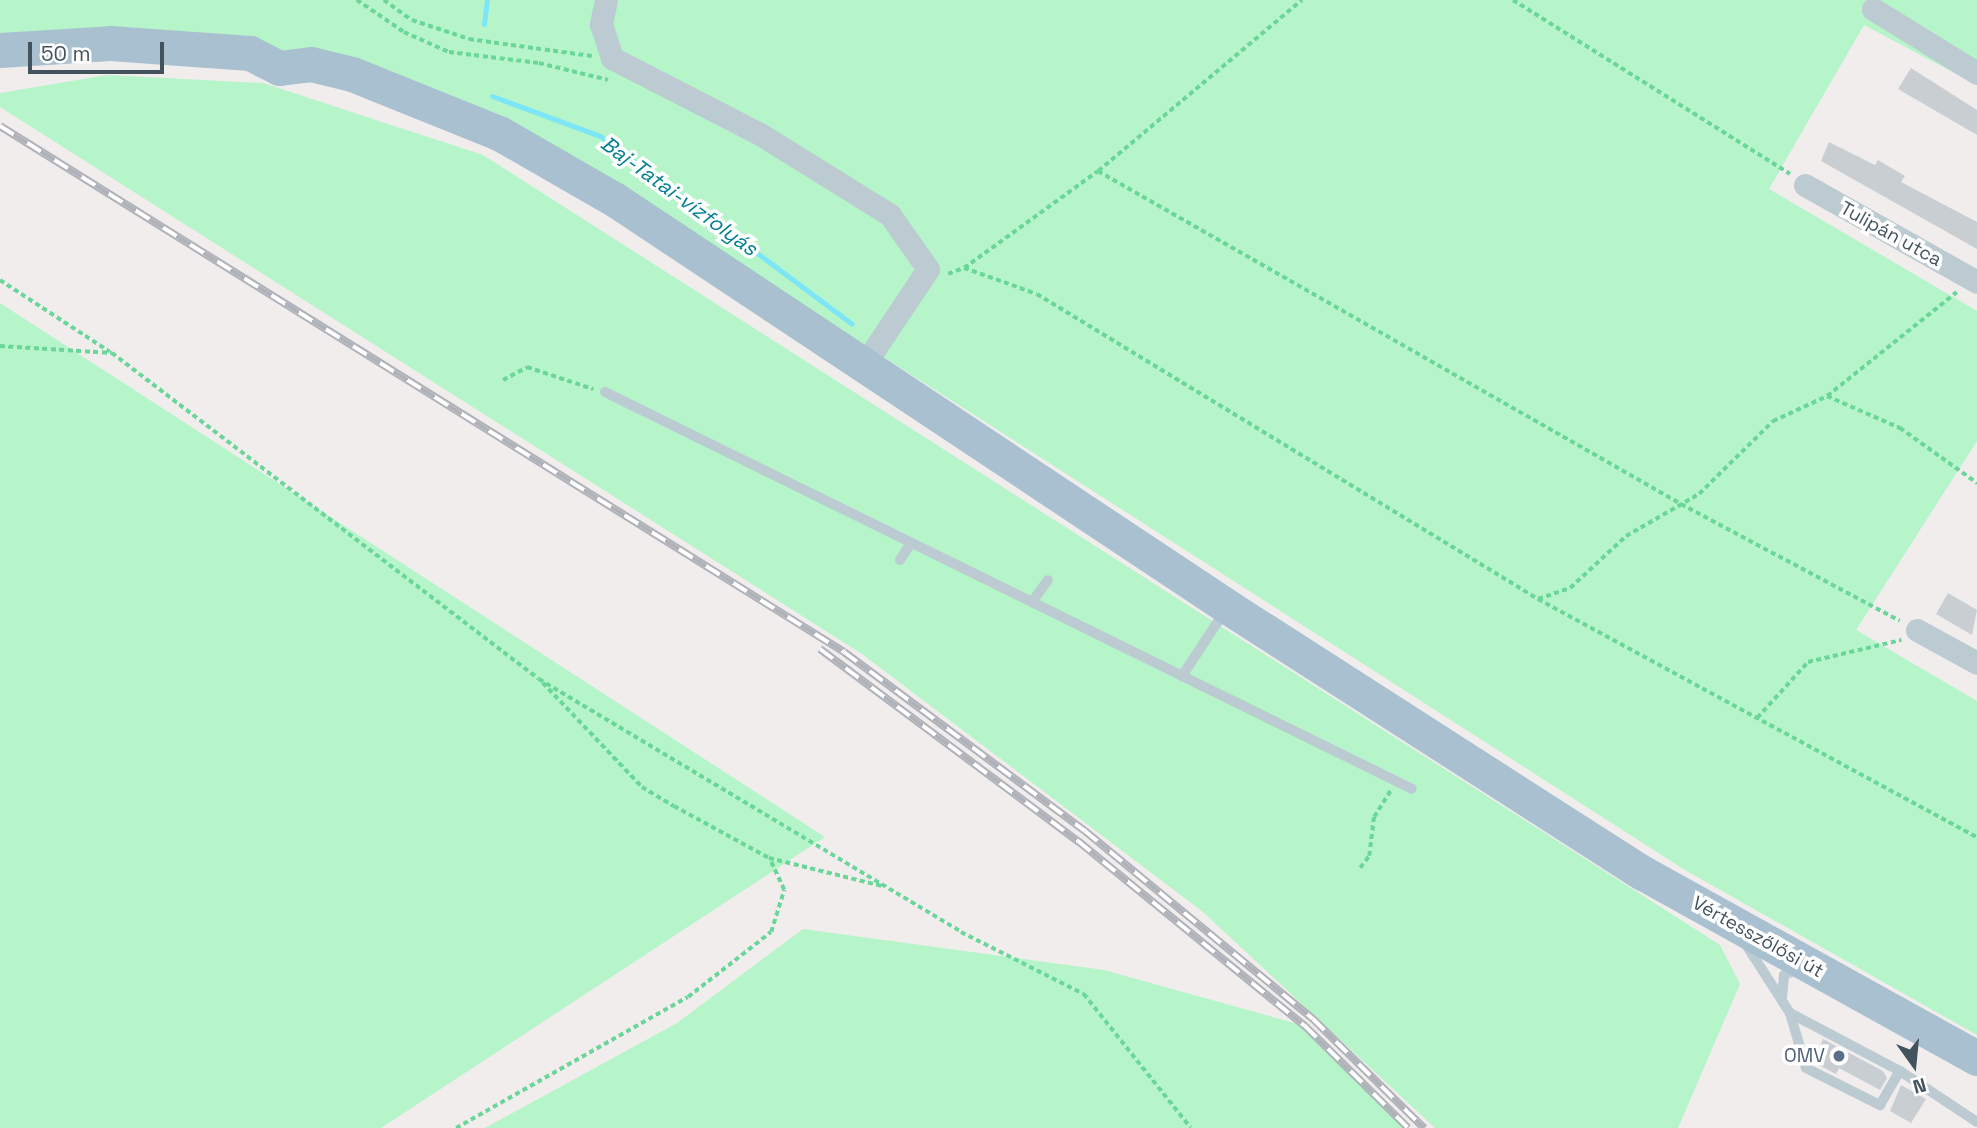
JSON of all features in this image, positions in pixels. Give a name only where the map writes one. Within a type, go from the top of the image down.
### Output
[{"type":"main road","name":"Vértesszőlősi út","points":[[0,50],[175,45],[250,53],[279,68],[311,64],[401,90],[548,160],[864,365],[1228,607],[1544,808],[1728,922],[1977,1058]]},
{"type":"street","points":[[606,0],[601,24],[612,58],[760,134],[890,215],[928,269],[922,282],[864,365]]},
{"type":"street","points":[[1873,9],[1977,73]]},
{"type":"street","name":"Tulipán utca","points":[[1805,186],[1976,278]]},
{"type":"street","points":[[1917,630],[1977,663]]},
{"type":"lane","points":[[605,392],[1412,789]]},
{"type":"lane","points":[[901,560],[911,542]]},
{"type":"lane","points":[[1032,602],[1048,580]]},
{"type":"lane","points":[[1182,676],[1228,607]]},
{"type":"lane","points":[[1728,922],[1790,1013],[1806,1068],[1880,1105],[1900,1071]]},
{"type":"lane","points":[[1782,1000],[1784,975],[1811,967]]},
{"type":"lane","points":[[1790,1013],[1900,1071],[1977,1122]]},
{"type":"path","points":[[357,0],[404,32],[449,52],[539,63],[620,83]]},
{"type":"path","points":[[384,0],[412,20],[470,39],[612,58]]},
{"type":"path","points":[[922,282],[964,268],[1098,171],[1302,0]]},
{"type":"path","points":[[1513,0],[1755,148],[1805,186]]},
{"type":"path","points":[[1098,171],[1681,505],[1917,630]]},
{"type":"path","points":[[964,268],[1037,293],[1538,599],[1977,837]]},
{"type":"path","points":[[1538,599],[1570,588],[1626,536],[1699,494],[1773,421],[1827,396],[1976,278]]},
{"type":"path","points":[[0,280],[112,353],[539,679],[961,932],[1084,994],[1191,1128]]},
{"type":"path","points":[[0,346],[112,353]]},
{"type":"path","points":[[503,380],[527,367],[605,392]]},
{"type":"path","points":[[1827,396],[1900,428],[1977,482]]},
{"type":"path","points":[[1757,718],[1808,662],[1866,645],[1895,643],[1917,630]]},
{"type":"path","points":[[539,679],[642,787],[769,858],[886,887]]},
{"type":"path","points":[[1360,868],[1369,856],[1374,817],[1396,780]]},
{"type":"path","points":[[456,1128],[688,997],[771,932],[784,890],[769,858]]},
{"type":"green space","points":[[0,0],[1977,0],[1977,85],[1864,25],[1769,189],[1977,311],[1977,441],[1856,630],[1977,701],[1977,1035],[1685,870],[704,242],[352,74],[0,50]]},
{"type":"green space","points":[[107,75],[263,83],[483,155],[1720,945],[1740,984],[1678,1128],[1435,1128],[1203,912],[862,654],[0,107],[0,93]]},
{"type":"green space","points":[[0,303],[825,837],[381,1128],[0,1128]]},
{"type":"green space","points":[[803,929],[1104,970],[1305,1026],[1408,1128],[485,1128],[677,1023]]},
{"type":"building","points":[[1911,68],[1977,110],[1977,135],[1898,89]]},
{"type":"building","points":[[1829,142],[1875,165],[1878,160],[1905,176],[1901,182],[1977,222],[1977,249],[1821,161]]},
{"type":"building","points":[[1948,593],[1977,610],[1972,635],[1936,614]]},
{"type":"building","name":"OMV","points":[[1823,1039],[1883,1071],[1887,1078],[1880,1090],[1839,1068],[1836,1074],[1813,1062]]},
{"type":"building","points":[[1901,1085],[1926,1099],[1911,1123],[1890,1111]]},
{"type":"waterway","name":"Baj-Tatai-vízfolyás","points":[[484,24],[487,0]]},
{"type":"waterway","name":"Baj-Tatai-vízfolyás","points":[[492,96],[600,136],[852,324]]},
{"type":"railway","points":[[0,126],[844,652],[1085,831],[1313,1019],[1424,1128]]},
{"type":"railway","points":[[820,649],[1078,841],[1305,1026],[1408,1128]]},
{"type":"place","name":"OMV","points":[[1839,1056]]}]
